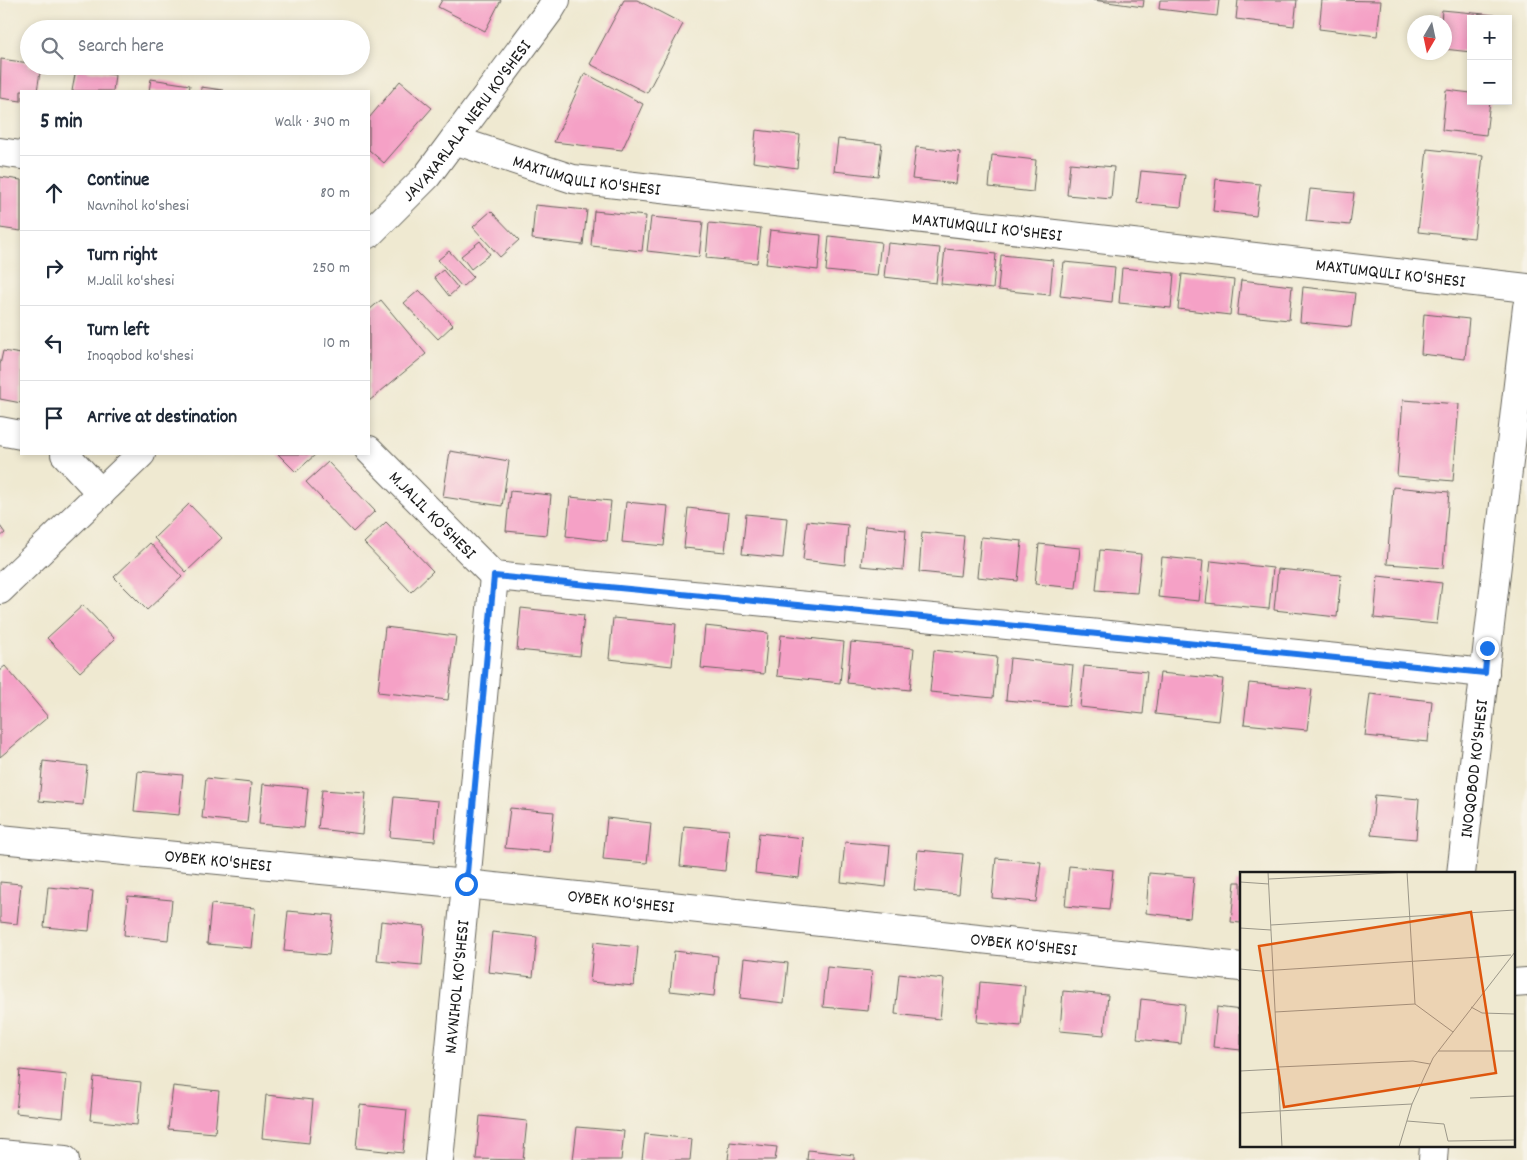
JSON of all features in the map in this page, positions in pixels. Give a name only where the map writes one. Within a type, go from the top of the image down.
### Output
[{"type":"street","name":"JAVAXARLALA NERU KO'SHESI","points":[[374,222],[427,176],[556,0]]},
{"type":"street","name":"MAXTUMQULI KO'SHESI","points":[[454,140],[572,179],[1527,288]]},
{"type":"street","points":[[0,152],[20,155]]},
{"type":"street","name":"INOQOBOD KO'SHESI","points":[[1461,872],[1527,307]]},
{"type":"street","points":[[0,431],[20,435]]},
{"type":"street","name":"M.JALIL KO'SHESI","points":[[370,451],[494,576]]},
{"type":"street","points":[[66,455],[101,493]]},
{"type":"street","points":[[0,590],[140,455]]},
{"type":"street","points":[[494,576],[1485,673]]},
{"type":"street","name":"NAVNIHOL KO'SHESI","points":[[439,1160],[494,576]]},
{"type":"street","name":"OYBEK KO'SHESI","points":[[0,840],[466,884],[1240,966]]},
{"type":"street","points":[[1514,983],[1527,982]]},
{"type":"street","points":[[0,1154],[65,1160]]},
{"type":"building","points":[[442,0],[501,0],[485,31],[438,7]]},
{"type":"building","points":[[624,0],[637,0],[683,24],[647,93],[590,64]]},
{"type":"building","points":[[1093,0],[1144,0],[1143,7]]},
{"type":"building","points":[[1160,0],[1219,0],[1217,16],[1159,9]]},
{"type":"building","points":[[1238,0],[1297,0],[1294,26],[1236,19]]},
{"type":"building","points":[[1322,0],[1381,1],[1377,36],[1319,29]]},
{"type":"building","points":[[1442,10],[1495,15],[1467,15],[1467,52],[1452,50],[1452,15],[1442,15]]},
{"type":"building","points":[[1,59],[20,62],[20,75],[40,75],[37,90],[20,90],[20,101],[0,98]]},
{"type":"building","points":[[585,73],[643,104],[622,150],[554,142]]},
{"type":"building","points":[[75,75],[115,75],[113,90],[72,90]]},
{"type":"building","points":[[151,79],[190,85],[189,90],[149,90]]},
{"type":"building","points":[[400,81],[432,108],[384,163],[370,151],[370,117]]},
{"type":"building","points":[[201,87],[223,90],[201,90]]},
{"type":"building","points":[[1446,90],[1467,93],[1467,105],[1490,105],[1486,135],[1442,130]]},
{"type":"building","points":[[756,130],[800,135],[797,168],[753,162]]},
{"type":"building","points":[[838,139],[882,144],[878,176],[834,171]]},
{"type":"building","points":[[916,147],[960,152],[956,184],[912,179]]},
{"type":"building","points":[[1427,149],[1483,155],[1474,238],[1418,232]]},
{"type":"building","points":[[992,155],[1036,160],[1033,192],[989,187]]},
{"type":"building","points":[[1070,163],[1114,167],[1111,199],[1067,195]]},
{"type":"building","points":[[1141,171],[1185,175],[1181,207],[1137,203]]},
{"type":"building","points":[[0,177],[20,180],[20,231],[0,228]]},
{"type":"building","points":[[1216,179],[1260,184],[1256,216],[1213,211]]},
{"type":"building","points":[[1310,189],[1354,193],[1350,225],[1306,221]]},
{"type":"building","points":[[535,205],[587,210],[583,245],[532,239]]},
{"type":"building","points":[[491,211],[519,240],[500,257],[473,227]]},
{"type":"building","points":[[594,211],[646,216],[642,251],[591,246]]},
{"type":"building","points":[[651,217],[703,222],[699,257],[647,251]]},
{"type":"building","points":[[709,223],[761,228],[757,263],[706,258]]},
{"type":"building","points":[[770,230],[821,235],[818,270],[766,264]]},
{"type":"building","points":[[829,236],[881,242],[877,276],[826,271]]},
{"type":"building","points":[[480,241],[490,254],[471,269],[461,256]]},
{"type":"building","points":[[888,243],[940,248],[936,283],[884,277]]},
{"type":"building","points":[[945,249],[996,254],[993,289],[941,284]]},
{"type":"building","points":[[449,251],[473,277],[462,287],[438,260]]},
{"type":"building","points":[[1001,255],[1053,260],[1050,295],[998,290]]},
{"type":"building","points":[[1064,262],[1115,267],[1112,302],[1060,296]]},
{"type":"building","points":[[1122,268],[1174,273],[1171,308],[1119,303]]},
{"type":"building","points":[[443,270],[458,288],[449,296],[434,277]]},
{"type":"building","points":[[1182,274],[1234,280],[1230,315],[1178,309]]},
{"type":"building","points":[[1241,280],[1292,286],[1289,320],[1237,315]]},
{"type":"building","points":[[1303,287],[1355,293],[1351,327],[1300,322]]},
{"type":"building","points":[[419,290],[453,325],[438,339],[404,303]]},
{"type":"building","points":[[381,300],[426,354],[370,400],[370,309]]},
{"type":"building","points":[[1424,314],[1469,319],[1465,359],[1421,354]]},
{"type":"building","points":[[3,351],[20,354],[20,403],[0,399],[0,365]]},
{"type":"building","points":[[1403,400],[1459,404],[1453,481],[1397,476]]},
{"type":"building","points":[[450,451],[509,461],[502,506],[443,497]]},
{"type":"building","points":[[279,455],[315,455],[296,472]]},
{"type":"building","points":[[328,462],[375,511],[353,532],[306,482]]},
{"type":"building","points":[[1393,487],[1449,492],[1443,568],[1387,564]]},
{"type":"building","points":[[510,491],[551,495],[547,535],[506,531]]},
{"type":"building","points":[[570,497],[611,501],[607,541],[566,536]]},
{"type":"building","points":[[626,502],[668,506],[664,546],[622,542]]},
{"type":"building","points":[[189,504],[222,538],[186,572],[154,538]]},
{"type":"building","points":[[688,508],[729,513],[725,552],[684,548]]},
{"type":"building","points":[[746,514],[787,518],[783,558],[742,554]]},
{"type":"building","points":[[807,521],[848,525],[845,565],[803,560]]},
{"type":"building","points":[[386,522],[433,571],[411,592],[364,543]]},
{"type":"building","points":[[0,526],[5,533],[0,537]]},
{"type":"building","points":[[865,526],[906,530],[903,570],[861,566]]},
{"type":"building","points":[[922,532],[964,536],[960,576],[919,572]]},
{"type":"building","points":[[981,537],[1022,541],[1018,581],[977,577]]},
{"type":"building","points":[[150,543],[182,577],[147,610],[114,577]]},
{"type":"building","points":[[1039,544],[1080,548],[1076,588],[1035,584]]},
{"type":"building","points":[[1100,550],[1141,554],[1137,593],[1096,590]]},
{"type":"building","points":[[1162,557],[1203,561],[1199,601],[1158,597]]},
{"type":"building","points":[[1211,561],[1273,568],[1269,609],[1206,603]]},
{"type":"building","points":[[1278,569],[1341,575],[1337,617],[1274,610]]},
{"type":"building","points":[[1378,576],[1442,583],[1437,624],[1374,618]]},
{"type":"building","points":[[83,605],[115,639],[80,672],[47,638]]},
{"type":"building","points":[[521,608],[584,615],[580,656],[517,650]]},
{"type":"building","points":[[613,618],[676,624],[672,666],[609,659]]},
{"type":"building","points":[[705,626],[768,633],[764,674],[701,668]]},
{"type":"building","points":[[385,627],[456,636],[448,700],[378,692]]},
{"type":"building","points":[[781,635],[844,642],[840,683],[777,676]]},
{"type":"building","points":[[851,642],[914,648],[910,690],[847,683]]},
{"type":"building","points":[[934,650],[997,657],[993,698],[930,692]]},
{"type":"building","points":[[1010,658],[1073,665],[1069,706],[1006,700]]},
{"type":"building","points":[[5,666],[48,717],[0,757],[0,670]]},
{"type":"building","points":[[1084,666],[1147,672],[1143,714],[1080,707]]},
{"type":"building","points":[[1160,673],[1223,679],[1218,721],[1155,714]]},
{"type":"building","points":[[1249,683],[1312,689],[1307,730],[1244,724]]},
{"type":"building","points":[[1370,694],[1432,701],[1428,742],[1365,736]]},
{"type":"building","points":[[43,761],[87,766],[83,805],[39,801]]},
{"type":"building","points":[[138,771],[183,775],[179,815],[134,811]]},
{"type":"building","points":[[206,778],[251,783],[247,823],[202,818]]},
{"type":"building","points":[[263,784],[308,788],[304,828],[259,824]]},
{"type":"building","points":[[322,790],[366,793],[362,834],[318,829]]},
{"type":"building","points":[[1375,795],[1419,799],[1416,839],[1371,835]]},
{"type":"building","points":[[394,797],[438,801],[435,841],[390,837]]},
{"type":"building","points":[[510,808],[554,812],[550,852],[505,848]]},
{"type":"building","points":[[607,818],[651,823],[647,863],[603,859]]},
{"type":"building","points":[[684,826],[729,830],[725,871],[680,866]]},
{"type":"building","points":[[759,833],[803,838],[799,878],[755,873]]},
{"type":"building","points":[[845,842],[890,846],[886,887],[841,882]]},
{"type":"building","points":[[918,850],[963,854],[959,894],[914,890]]},
{"type":"building","points":[[996,858],[1041,862],[1036,902],[992,898]]},
{"type":"building","points":[[1069,866],[1113,870],[1109,910],[1065,906]]},
{"type":"building","points":[[1149,873],[1194,877],[1190,918],[1146,913]]},
{"type":"building","points":[[0,882],[21,884],[17,924],[0,922]]},
{"type":"building","points":[[1235,882],[1240,882],[1240,923],[1231,922]]},
{"type":"building","points":[[48,887],[93,891],[89,931],[44,927]]},
{"type":"building","points":[[128,896],[172,900],[168,940],[124,935]]},
{"type":"building","points":[[211,904],[255,908],[251,948],[207,944]]},
{"type":"building","points":[[288,911],[333,915],[329,955],[284,951]]},
{"type":"building","points":[[381,921],[425,926],[422,965],[377,961]]},
{"type":"building","points":[[492,932],[537,937],[533,977],[488,972]]},
{"type":"building","points":[[594,942],[638,947],[634,986],[590,982]]},
{"type":"building","points":[[674,951],[718,956],[714,996],[670,991]]},
{"type":"building","points":[[744,958],[788,963],[784,1003],[740,998]]},
{"type":"building","points":[[827,967],[872,971],[868,1011],[823,1007]]},
{"type":"building","points":[[899,974],[944,979],[940,1019],[895,1014]]},
{"type":"building","points":[[980,982],[1025,986],[1021,1026],[977,1022]]},
{"type":"building","points":[[1063,991],[1108,995],[1104,1035],[1060,1031]]},
{"type":"building","points":[[1141,999],[1185,1004],[1181,1044],[1137,1039]]},
{"type":"building","points":[[1217,1007],[1240,1010],[1240,1050],[1213,1047]]},
{"type":"building","points":[[20,1070],[67,1075],[63,1118],[16,1113]]},
{"type":"building","points":[[94,1077],[141,1082],[137,1125],[90,1120]]},
{"type":"building","points":[[173,1086],[219,1091],[215,1133],[168,1129]]},
{"type":"building","points":[[266,1095],[313,1100],[309,1143],[262,1138]]},
{"type":"building","points":[[360,1105],[407,1110],[403,1153],[356,1148]]},
{"type":"building","points":[[480,1116],[527,1121],[523,1160],[476,1159]]},
{"type":"building","points":[[577,1127],[624,1131],[621,1160],[573,1160]]},
{"type":"building","points":[[645,1134],[692,1139],[690,1160],[642,1160]]},
{"type":"building","points":[[730,1142],[777,1147],[775,1160],[728,1160]]},
{"type":"building","points":[[808,1150],[854,1155],[854,1160],[807,1160]]},
{"type":"route","points":[[466,884],[494,576],[1485,673],[1487,648]]}]
